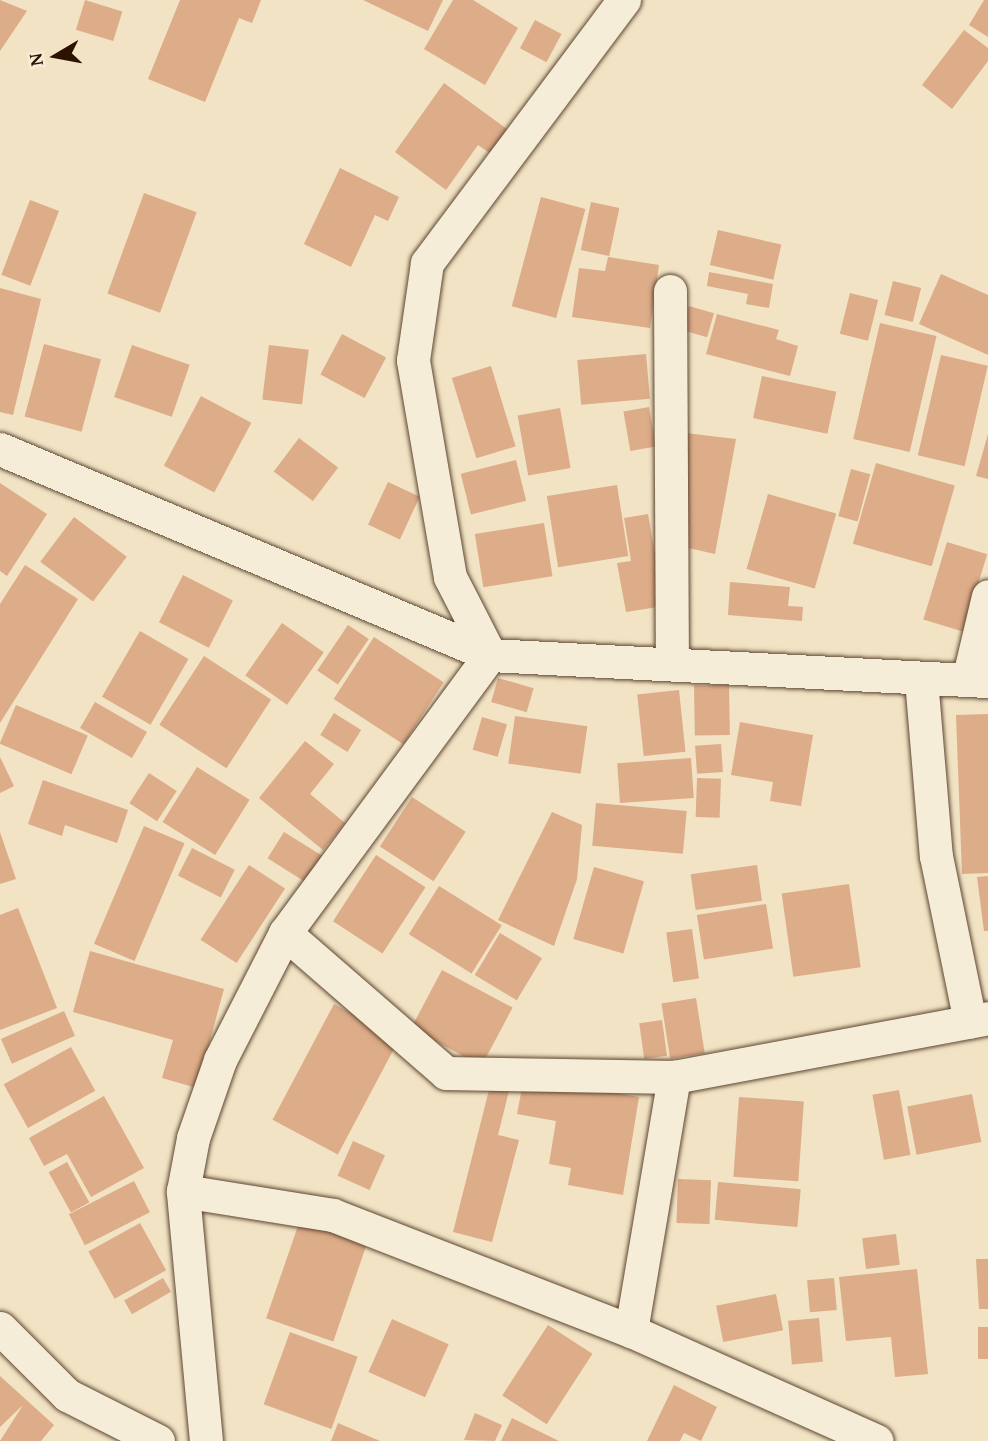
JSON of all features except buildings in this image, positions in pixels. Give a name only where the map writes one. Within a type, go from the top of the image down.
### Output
[{"type":"street","points":[[490,655],[450,577],[413,360],[427,263],[624,0]]},
{"type":"street","points":[[670,290],[672,662]]},
{"type":"street","points":[[0,449],[490,655],[672,662],[921,679],[978,680],[988,596]]},
{"type":"street","points":[[206,1441],[183,1191],[193,1138],[220,1060],[285,933],[490,655]]},
{"type":"street","points":[[285,933],[446,1073],[674,1077],[979,1020],[936,856],[921,679]]},
{"type":"street","points":[[631,1331],[674,1077]]},
{"type":"street","points":[[183,1191],[333,1215],[631,1331],[877,1441]]},
{"type":"street","points":[[0,1328],[67,1395],[158,1441]]}]
